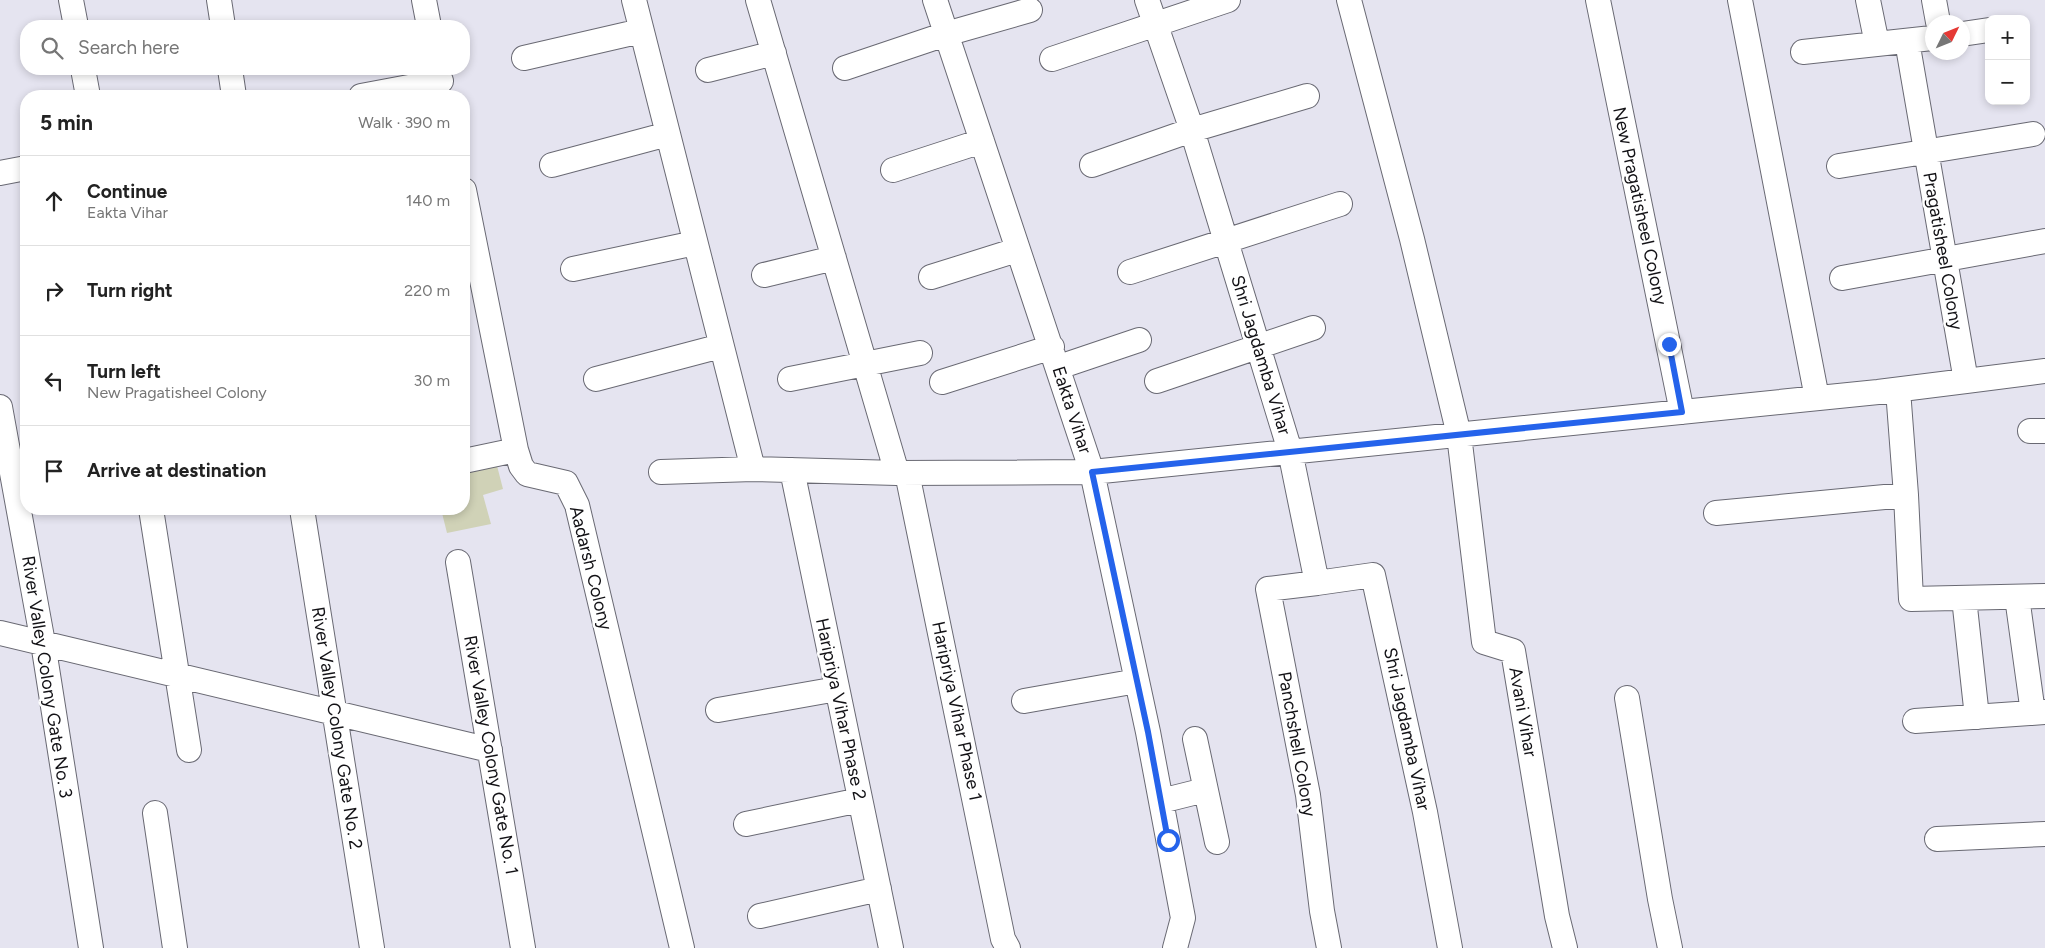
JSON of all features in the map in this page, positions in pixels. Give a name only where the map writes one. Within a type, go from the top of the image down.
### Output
[{"type":"street","points":[[71,0],[75,20]]},
{"type":"street","points":[[219,0],[222,20]]},
{"type":"street","points":[[424,0],[428,20]]},
{"type":"street","points":[[634,0],[753,469]]},
{"type":"street","name":"Haripriya Vihar Phase 1","points":[[758,0],[865,363],[902,473],[1004,939],[1008,948]]},
{"type":"street","name":"Eakta Vihar","points":[[935,0],[1092,472],[1137,681],[1183,918],[1175,948]]},
{"type":"street","name":"Shri Jagdamba Vihar","points":[[1147,0],[1192,130],[1290,451],[1317,583],[1373,575],[1425,812],[1450,948]]},
{"type":"street","points":[[1052,59],[1228,0]]},
{"type":"street","points":[[1349,0],[1412,239],[1459,435]]},
{"type":"street","name":"New Pragatisheel Colony","points":[[1598,0],[1682,412]]},
{"type":"street","points":[[1740,0],[1817,398]]},
{"type":"street","points":[[1868,0],[1877,44]]},
{"type":"street","points":[[1934,0],[1937,15]]},
{"type":"street","points":[[845,68],[946,34],[1030,10]]},
{"type":"street","points":[[524,58],[641,30]]},
{"type":"street","points":[[1970,33],[1985,31]]},
{"type":"street","points":[[1803,52],[1925,39]]},
{"type":"street","name":"Pragatisheel Colony","points":[[1907,41],[1966,381]]},
{"type":"street","points":[[708,70],[774,53]]},
{"type":"street","points":[[84,75],[87,90]]},
{"type":"street","points":[[231,75],[233,90]]},
{"type":"street","points":[[397,90],[441,82]]},
{"type":"street","points":[[1092,165],[1192,130],[1307,96]]},
{"type":"street","points":[[552,165],[668,134]]},
{"type":"street","points":[[1839,166],[2032,134]]},
{"type":"street","points":[[893,170],[982,142]]},
{"type":"street","points":[[0,173],[20,169]]},
{"type":"street","points":[[1130,272],[1340,204]]},
{"type":"street","name":"Aadarsh Colony","points":[[470,220],[516,450],[521,466],[527,474],[566,483],[577,505],[682,948]]},
{"type":"street","points":[[1842,278],[1944,258],[2045,242]]},
{"type":"street","points":[[574,269],[695,243]]},
{"type":"street","points":[[931,278],[1018,250]]},
{"type":"street","points":[[764,274],[834,258]]},
{"type":"street","points":[[1157,381],[1313,328]]},
{"type":"street","points":[[942,382],[1139,340]]},
{"type":"street","points":[[596,379],[722,346]]},
{"type":"street","points":[[790,379],[920,353]]},
{"type":"street","points":[[661,472],[753,469],[902,473],[1092,472],[1898,390],[2045,371]]},
{"type":"street","points":[[1898,390],[1911,600],[2045,596]]},
{"type":"street","name":"River Valley Colony Gate No. 3","points":[[0,407],[43,643],[91,948]]},
{"type":"street","name":"Avani Vihar","points":[[1459,435],[1484,642],[1513,651],[1557,916],[1565,948]]},
{"type":"street","points":[[470,460],[516,450]]},
{"type":"street","name":"Haripriya Vihar Phase 2","points":[[792,470],[891,948]]},
{"type":"street","points":[[1716,513],[1906,495]]},
{"type":"street","points":[[152,515],[189,750]]},
{"type":"street","name":"River Valley Colony Gate No. 2","points":[[303,515],[372,948]]},
{"type":"street","name":"River Valley Colony Gate No. 1","points":[[458,562],[523,948]]},
{"type":"street","name":"Panchshell Colony","points":[[1317,583],[1268,590],[1308,795],[1322,911],[1329,948]]},
{"type":"street","points":[[1915,721],[2039,712],[2017,597]]},
{"type":"street","points":[[1964,598],[1976,717]]},
{"type":"street","points":[[0,633],[490,750]]},
{"type":"street","points":[[1024,701],[1137,681]]},
{"type":"street","points":[[718,710],[837,689]]},
{"type":"street","points":[[1627,698],[1670,948]]},
{"type":"street","points":[[1195,739],[1217,842]]},
{"type":"street","points":[[1161,801],[1205,790]]},
{"type":"street","points":[[746,824],[860,800]]},
{"type":"street","points":[[155,813],[175,948]]},
{"type":"street","points":[[1937,839],[2045,834]]},
{"type":"street","points":[[760,916],[879,889]]},
{"type":"green space","points":[[495,458],[503,489],[483,495],[491,524],[447,533],[442,515],[470,515],[470,464]]},
{"type":"route","points":[[1168,840],[1148,732],[1092,472],[1682,412],[1669,344]]}]
